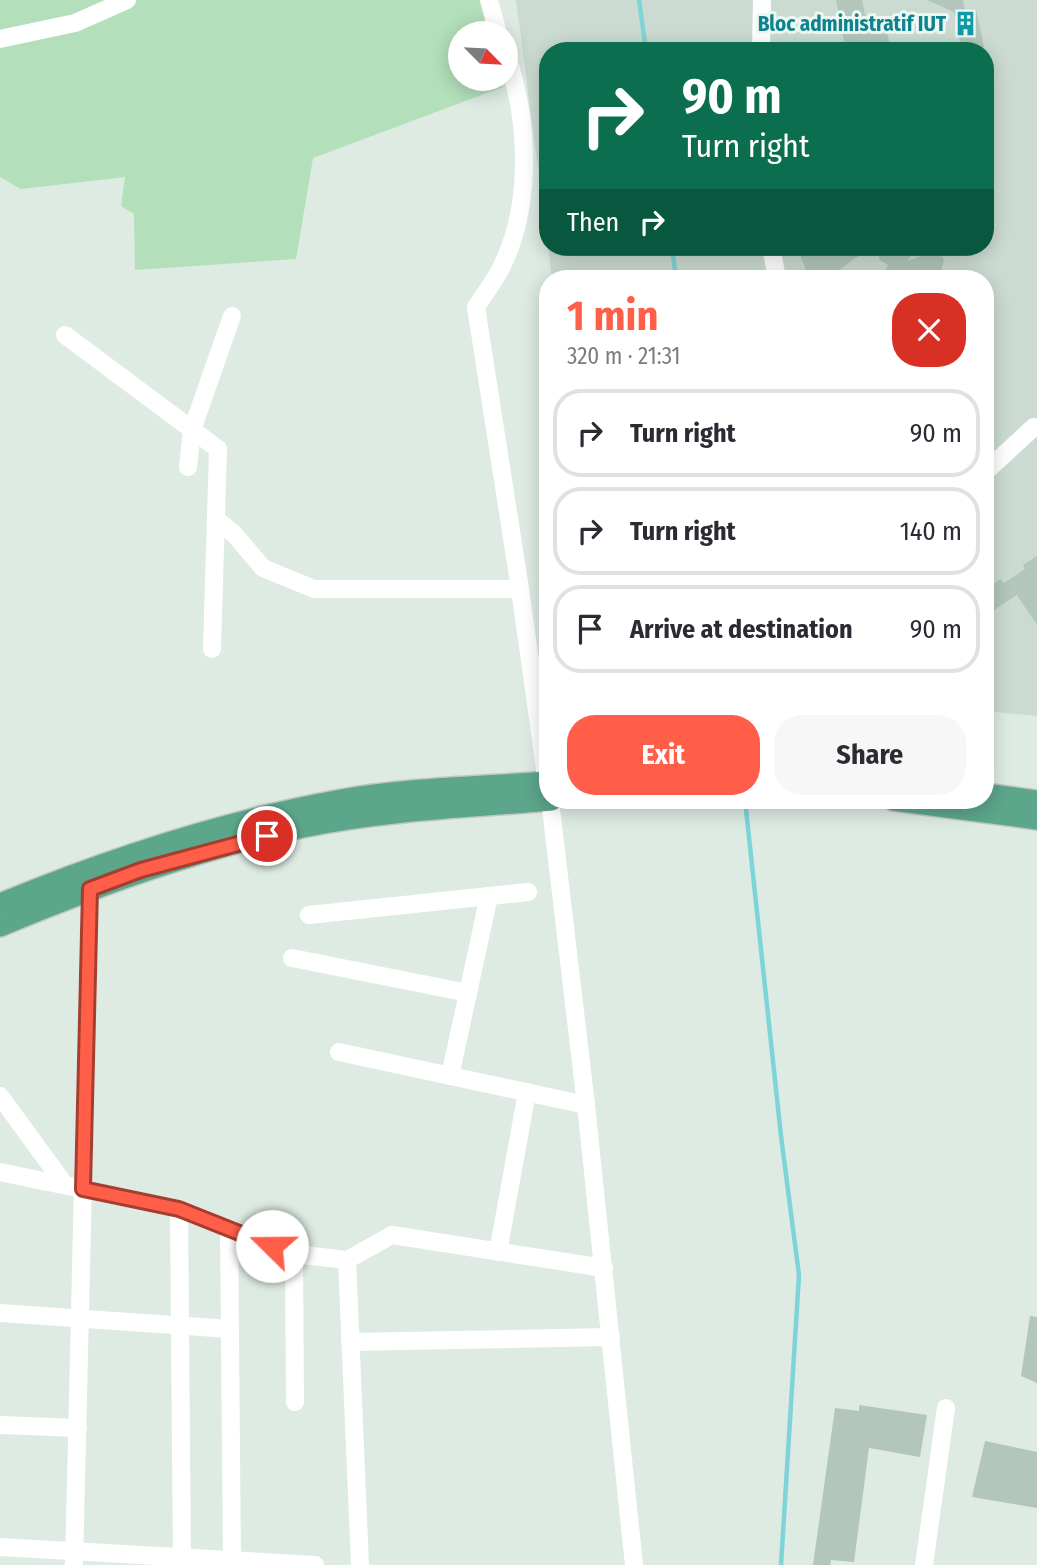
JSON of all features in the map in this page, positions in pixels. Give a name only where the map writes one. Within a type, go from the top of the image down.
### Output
[{"type":"main road","points":[[0,904],[74,873],[140,852],[220,828],[340,800],[397,792],[539,792]]},
{"type":"main road","points":[[0,926],[152,867],[305,827],[539,793]]},
{"type":"main road","points":[[994,795],[1037,801]]},
{"type":"main road","points":[[961,809],[1037,819]]},
{"type":"street","points":[[0,39],[75,23],[127,0]]},
{"type":"street","points":[[489,0],[495,21]]},
{"type":"street","points":[[761,42],[762,0]]},
{"type":"street","points":[[517,91],[523,152],[519,214],[500,270],[476,307],[539,722]]},
{"type":"street","points":[[188,467],[192,430],[232,316]]},
{"type":"street","points":[[65,335],[218,449],[212,649]]},
{"type":"street","points":[[994,464],[1034,427]]},
{"type":"street","points":[[216,519],[234,534],[263,568],[314,589],[520,589]]},
{"type":"street","points":[[551,809],[635,1565]]},
{"type":"street","points":[[75,1558],[90,889]]},
{"type":"street","points":[[309,915],[528,891]]},
{"type":"street","points":[[450,1076],[489,896]]},
{"type":"street","points":[[292,958],[468,993]]},
{"type":"street","points":[[340,1052],[586,1105]]},
{"type":"street","points":[[498,1252],[527,1092]]},
{"type":"street","points":[[0,1096],[65,1185]]},
{"type":"street","points":[[0,1172],[179,1209],[294,1254],[347,1260],[392,1235],[604,1268]]},
{"type":"street","points":[[179,1209],[182,1561]]},
{"type":"street","points":[[229,1229],[232,1560]]},
{"type":"street","points":[[294,1254],[295,1402]]},
{"type":"street","points":[[347,1260],[360,1565]]},
{"type":"street","points":[[0,1313],[230,1329]]},
{"type":"street","points":[[350,1342],[611,1337]]},
{"type":"street","points":[[924,1565],[946,1408]]},
{"type":"street","points":[[0,1425],[78,1428]]},
{"type":"street","points":[[0,1546],[75,1558],[232,1560],[315,1565]]},
{"type":"shaded area","points":[[516,0],[1037,0],[1037,716],[994,712],[994,270],[551,270],[549,256],[994,256],[994,42],[539,42],[539,176]]},
{"type":"green space","points":[[0,0],[485,0],[489,21],[448,21],[448,91],[492,91],[313,158],[296,259],[135,270],[134,214],[121,206],[125,177],[21,189],[0,177]]},
{"type":"building","points":[[836,0],[862,0],[869,34],[887,31],[889,42],[844,42]]},
{"type":"building","name":"Bloc administratif IUT","points":[[927,0],[963,0],[965,11],[976,9],[983,42],[960,42],[954,12]]},
{"type":"building","points":[[801,256],[860,256],[839,270],[806,270]]},
{"type":"building","points":[[879,256],[910,256],[908,261],[921,256],[942,256],[944,261],[941,270],[886,270],[888,265]]},
{"type":"building","points":[[1037,556],[1037,625],[1017,595],[994,610],[994,583],[1001,579],[1004,583],[1025,569],[1023,565]]},
{"type":"building","points":[[1030,1316],[1037,1317],[1037,1383],[1021,1376]]},
{"type":"building","points":[[859,1405],[927,1415],[920,1457],[869,1448],[854,1562],[831,1560],[830,1565],[813,1565],[835,1408],[859,1411]]},
{"type":"building","points":[[985,1441],[1037,1452],[1037,1508],[972,1497]]},
{"type":"waterway","points":[[639,0],[645,42]]},
{"type":"waterway","points":[[673,256],[675,270]]},
{"type":"waterway","points":[[746,809],[781,1136],[799,1275],[781,1565]]},
{"type":"place","name":"Bloc administratif IUT","points":[[966,24]]},
{"type":"route","points":[[267,836],[141,870],[90,889],[83,1189],[179,1209],[272,1246]]}]
